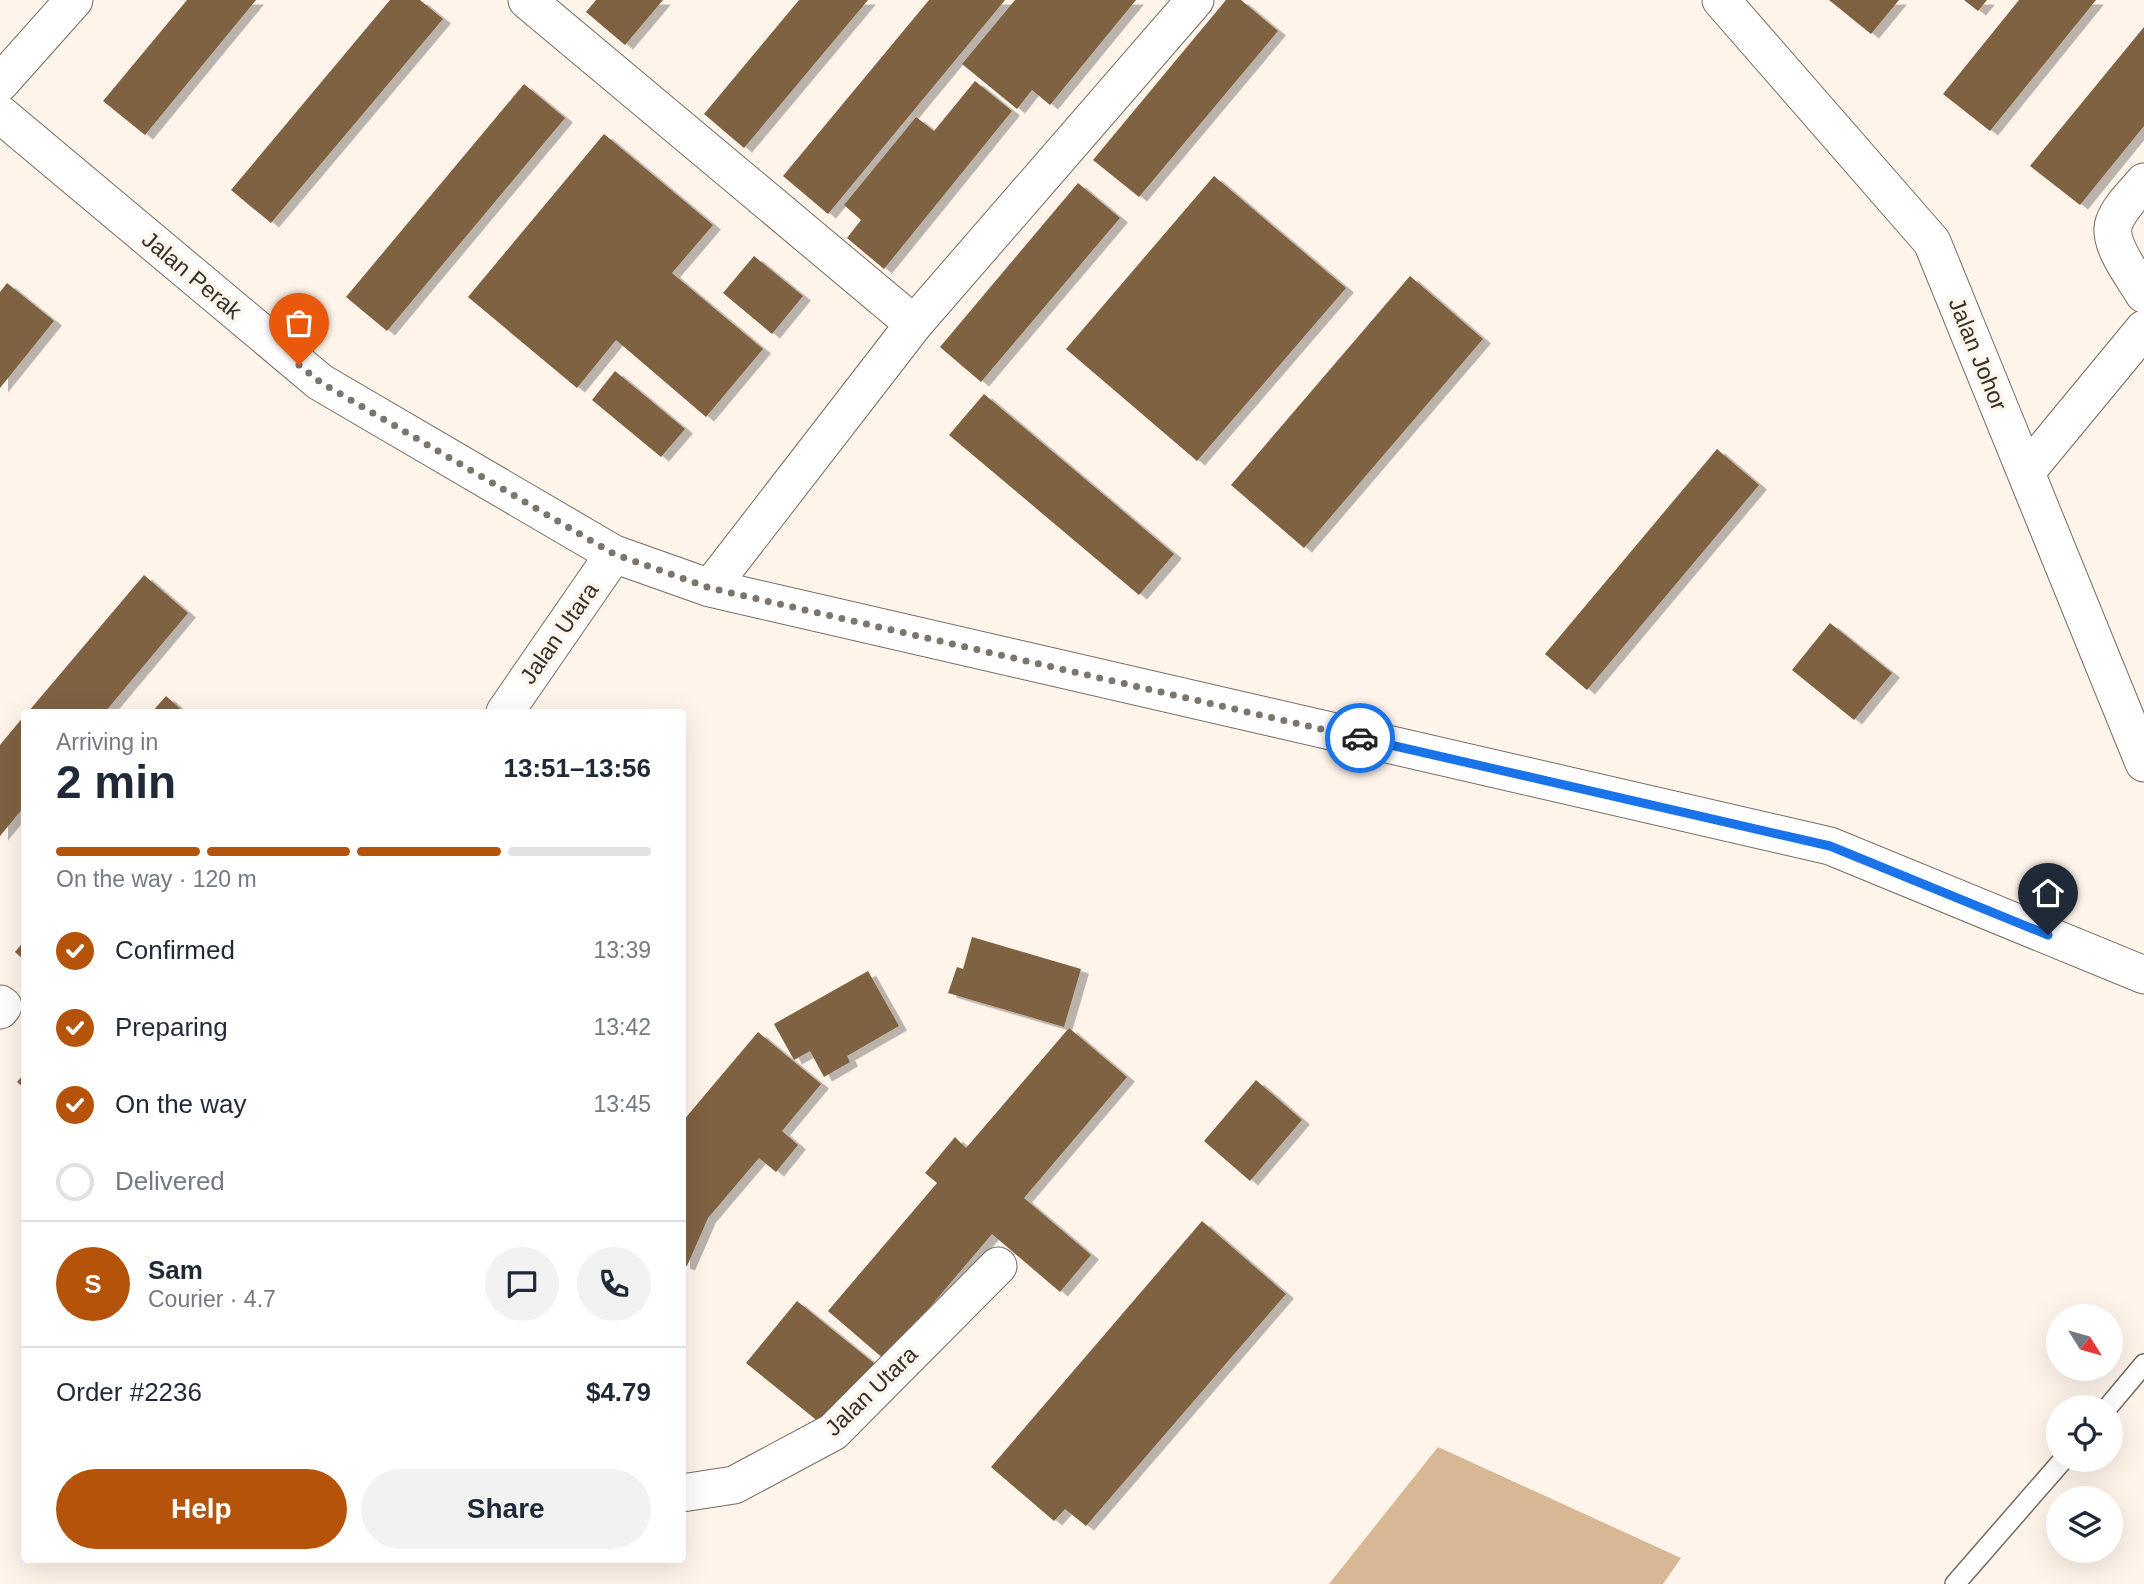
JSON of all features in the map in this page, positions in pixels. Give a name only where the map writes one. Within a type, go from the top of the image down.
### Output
[{"type":"street","points":[[0,83],[74,0]]},
{"type":"street","points":[[527,0],[914,324]]},
{"type":"street","points":[[710,588],[914,324],[1195,0]]},
{"type":"street","name":"Jalan Johor","points":[[1721,0],[1932,242],[2144,763]]},
{"type":"street","name":"Jalan Perak","points":[[2,120],[320,382],[614,554],[710,588],[1830,846],[2144,975]]},
{"type":"street","points":[[2144,182],[2114,221],[2112,231],[2117,248],[2144,294]]},
{"type":"street","points":[[2026,472],[2144,329]]},
{"type":"street","name":"Jalan Utara","points":[[507,709],[614,554]]},
{"type":"street","points":[[0,1004],[3,1006],[0,1010]]},
{"type":"street","name":"Jalan Utara","points":[[686,1492],[734,1485],[833,1432],[998,1266]]},
{"type":"lane","points":[[2118,1395],[2144,1364]]},
{"type":"lane","points":[[1955,1584],[2053,1472]]},
{"type":"shaded area","points":[[1438,1447],[1681,1558],[1663,1584],[1329,1584]]},
{"type":"building","points":[[187,0],[256,0],[145,135],[103,101]]},
{"type":"building","points":[[390,0],[420,0],[443,19],[271,223],[231,190]]},
{"type":"building","points":[[596,0],[663,0],[625,45],[586,12]]},
{"type":"building","points":[[799,0],[868,0],[744,148],[704,114]]},
{"type":"building","points":[[929,0],[1005,0],[828,214],[783,176]]},
{"type":"building","points":[[1015,0],[1136,0],[1050,105],[1032,90],[1017,109],[962,64]]},
{"type":"building","points":[[1226,0],[1241,0],[1278,31],[1139,197],[1093,160]]},
{"type":"building","points":[[1829,0],[1899,0],[1871,34]]},
{"type":"building","points":[[1964,0],[1987,0],[1978,11]]},
{"type":"building","points":[[2019,0],[2096,0],[1990,131],[1943,94]]},
{"type":"building","points":[[2144,27],[2144,126],[2080,205],[2030,166]]},
{"type":"building","points":[[975,81],[1012,111],[884,269],[847,238],[861,220],[844,205],[916,117],[934,131]]},
{"type":"building","points":[[524,84],[565,118],[387,331],[346,297]]},
{"type":"building","points":[[604,134],[713,225],[672,273],[763,349],[706,417],[616,340],[577,388],[468,297]]},
{"type":"building","points":[[1214,176],[1346,288],[1197,461],[1066,349]]},
{"type":"building","points":[[1078,183],[1120,218],[981,382],[940,347]]},
{"type":"building","points":[[754,256],[803,296],[772,334],[723,293]]},
{"type":"building","points":[[1410,276],[1483,339],[1304,548],[1231,485]]},
{"type":"building","points":[[7,283],[54,321],[0,388],[0,292]]},
{"type":"building","points":[[615,371],[685,429],[661,457],[592,400]]},
{"type":"building","points":[[984,394],[1174,554],[1139,595],[949,435]]},
{"type":"building","points":[[1717,449],[1759,485],[1587,690],[1545,654]]},
{"type":"building","points":[[144,575],[188,613],[108,709],[31,709]]},
{"type":"building","points":[[1830,623],[1892,673],[1854,720],[1792,670]]},
{"type":"building","points":[[166,696],[181,709],[155,709]]},
{"type":"building","points":[[21,720],[21,811],[0,836],[0,745]]},
{"type":"building","points":[[972,937],[1081,969],[1064,1027],[948,993],[957,967],[963,969]]},
{"type":"building","points":[[21,945],[21,957],[15,952]]},
{"type":"building","points":[[868,971],[899,1026],[847,1056],[850,1062],[824,1077],[810,1051],[794,1060],[774,1024]]},
{"type":"building","points":[[1069,1028],[1127,1077],[1024,1198],[1091,1255],[1060,1292],[992,1234],[885,1360],[828,1311],[937,1183],[925,1173],[955,1137],[966,1148]]},
{"type":"building","points":[[758,1032],[821,1084],[782,1131],[798,1145],[776,1172],[759,1158],[708,1218],[687,1266],[686,1266],[686,1117]]},
{"type":"building","points":[[1256,1080],[1302,1120],[1250,1181],[1204,1141]]},
{"type":"building","points":[[1202,1221],[1286,1294],[1086,1526],[1065,1509],[1054,1521],[991,1467]]},
{"type":"building","points":[[797,1301],[875,1364],[825,1427],[746,1363]]},
{"type":"way so far","points":[[299,365],[320,382],[614,554],[686,580],[710,588],[1360,738]]},
{"type":"route","points":[[1360,738],[1830,846],[2048,935]]}]
